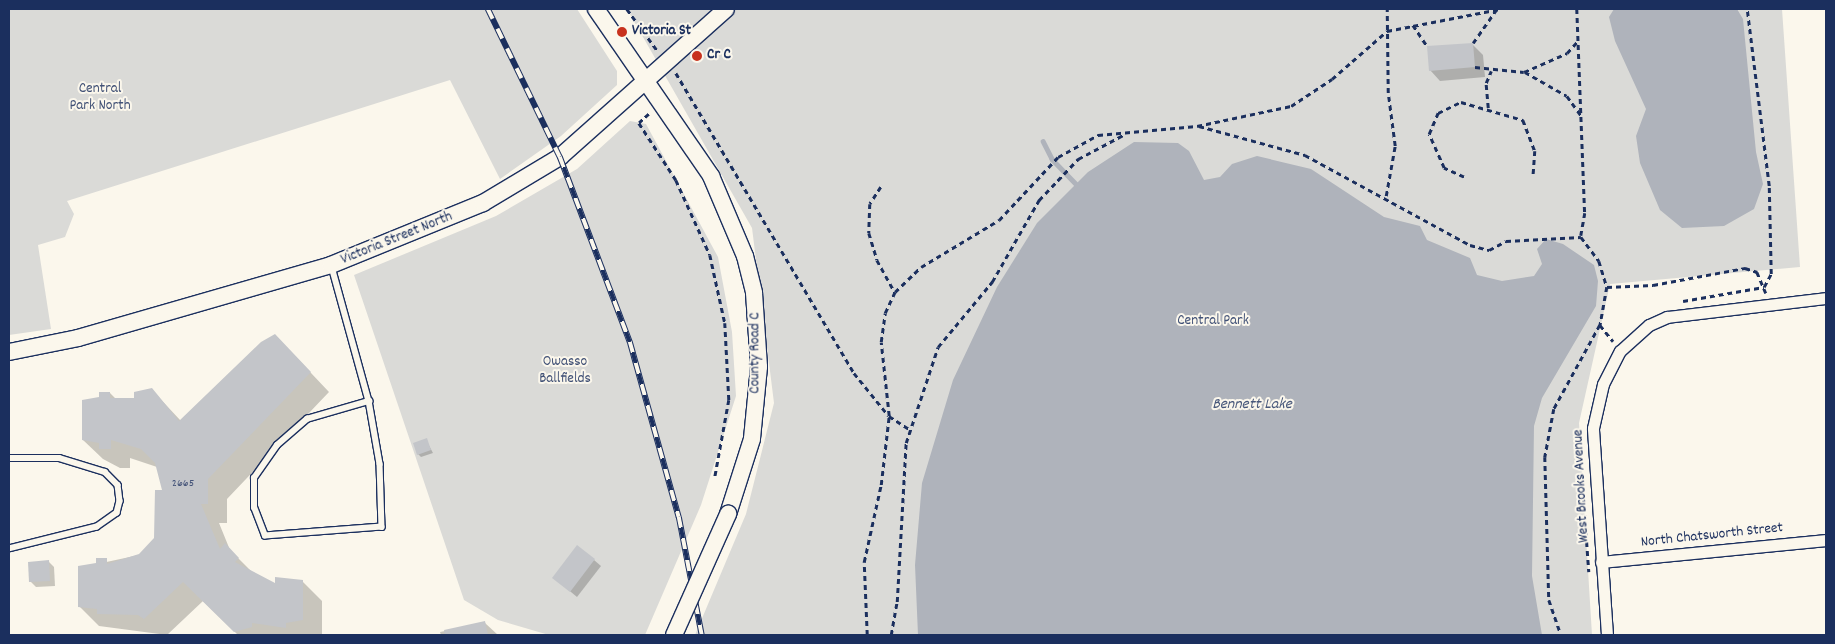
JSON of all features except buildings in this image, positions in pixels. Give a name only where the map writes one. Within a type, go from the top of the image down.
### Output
[{"type":"street","name":"County Road C","points":[[596,9],[645,85],[696,152],[719,191],[745,256],[754,293],[759,367],[752,439],[728,514],[674,635]]},
{"type":"street","name":"Victoria Street North","points":[[9,352],[78,338],[331,265],[401,240],[516,186],[560,157],[645,85],[726,9]]},
{"type":"street","name":"West Brooks Avenue","points":[[1606,635],[1593,428],[1603,384],[1620,351],[1649,325],[1667,317],[1826,298]]},
{"type":"street","name":"North Chatsworth Street","points":[[1601,562],[1826,540]]},
{"type":"lane","points":[[331,265],[369,401],[380,464],[382,527],[265,536],[254,508],[254,478],[277,445],[307,419],[369,401]]},
{"type":"lane","points":[[9,458],[59,458],[105,472],[118,485],[120,501],[117,513],[97,527],[9,549]]},
{"type":"path","points":[[627,9],[694,99],[772,231],[805,297],[854,373],[889,416],[909,428]]},
{"type":"path","points":[[1386,196],[1395,146],[1387,9]]},
{"type":"path","points":[[867,635],[864,562],[881,485],[889,416],[881,342],[884,313],[895,292],[921,267],[999,220],[1058,156],[1098,135],[1197,126],[1291,106],[1332,79],[1387,31],[1412,24],[1500,9]]},
{"type":"path","points":[[1561,635],[1549,600],[1545,457],[1554,408],[1600,325],[1607,287],[1599,261],[1581,237],[1585,213],[1577,9]]},
{"type":"path","points":[[1473,43],[1496,10]]},
{"type":"path","points":[[1412,24],[1427,46]]},
{"type":"path","points":[[1475,67],[1491,71],[1524,72],[1566,53],[1578,41]]},
{"type":"path","points":[[1488,108],[1486,83],[1491,71]]},
{"type":"path","points":[[1524,72],[1567,96],[1582,116]]},
{"type":"path","points":[[1464,177],[1444,168],[1438,160],[1429,134],[1431,124],[1450,105],[1461,102],[1488,108],[1523,120],[1535,150],[1533,177]]},
{"type":"path","points":[[640,123],[676,180],[710,255],[725,323],[729,400],[715,477]]},
{"type":"path","points":[[1197,126],[1305,155],[1386,196],[1470,245],[1489,250],[1506,241],[1581,237]]},
{"type":"path","points":[[891,635],[909,428],[938,347],[992,282],[1039,200],[1068,169],[1126,133]]},
{"type":"path","points":[[881,187],[870,204],[869,233],[877,260],[895,292]]},
{"type":"path","points":[[1607,287],[1653,285],[1745,268],[1757,272],[1764,287]]},
{"type":"path","points":[[1600,325],[1614,342]]},
{"type":"green space","name":"Central Park North","points":[[9,9],[577,9],[617,71],[617,85],[561,136],[500,179],[450,80],[67,201],[74,214],[65,237],[38,245],[51,329],[9,335]]},
{"type":"green space","name":"Central Park","points":[[627,9],[1782,9],[1800,267],[1610,284],[1579,423],[1592,635],[695,635],[746,514],[774,403],[752,228]]},
{"type":"green space","name":"Owasso Ballfields","points":[[630,121],[646,124],[718,257],[732,332],[736,396],[701,505],[645,635],[549,635],[498,620],[464,600],[354,275],[496,216],[577,169]]},
{"type":"water","points":[[1614,9],[1737,9],[1743,19],[1756,152],[1763,184],[1754,209],[1724,226],[1682,228],[1660,210],[1640,163],[1636,136],[1646,109],[1615,41],[1609,17]]},
{"type":"water","name":"Bennett Lake","points":[[1134,142],[1178,143],[1189,151],[1204,180],[1220,177],[1232,164],[1257,156],[1311,169],[1384,217],[1420,226],[1427,240],[1470,258],[1477,275],[1502,281],[1534,276],[1542,264],[1537,249],[1546,239],[1563,244],[1594,265],[1598,281],[1596,306],[1542,398],[1534,426],[1532,576],[1542,635],[918,635],[915,565],[922,483],[953,380],[997,287],[1037,223],[1088,172]]},
{"type":"waterway","points":[[1043,141],[1052,159],[1076,184]]},
{"type":"railway","points":[[488,9],[560,157],[630,342],[679,517],[702,635]]},
{"type":"place","name":"Victoria St","points":[[622,32]]},
{"type":"place","name":"Cr C","points":[[697,56]]}]
